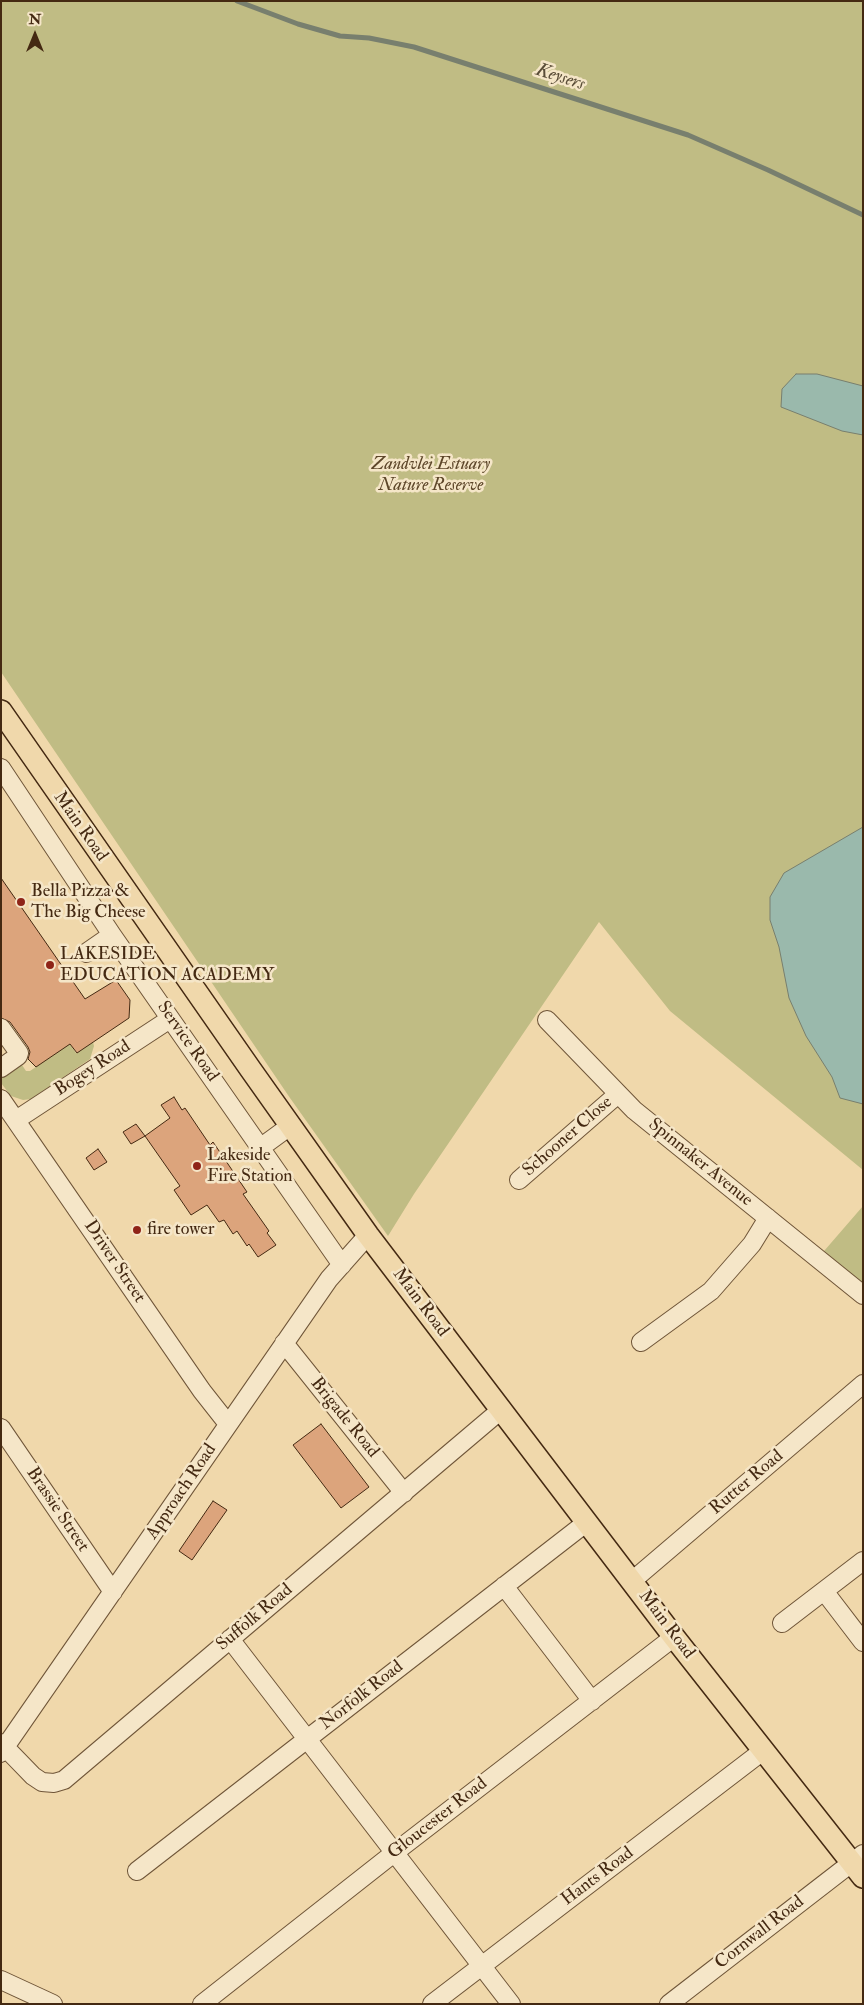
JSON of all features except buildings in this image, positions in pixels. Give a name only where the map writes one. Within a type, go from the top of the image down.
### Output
[{"type":"main road","name":"Main Road","points":[[1,712],[368,1235],[674,1637],[764,1750],[859,1864]]},
{"type":"street","name":"Service Road","points":[[1,768],[112,935],[342,1265]]},
{"type":"street","points":[[86,953],[112,935]]},
{"type":"street","name":"Bogey Road","points":[[16,1120],[170,1019]]},
{"type":"street","name":"Spinnaker Avenue","points":[[547,1020],[634,1110],[863,1295]]},
{"type":"street","points":[[1,1028],[19,1053],[18,1056],[5,1066]]},
{"type":"street","name":"Schooner Close","points":[[519,1180],[618,1094]]},
{"type":"street","name":"Driver Street","points":[[1,1098],[202,1390],[228,1424]]},
{"type":"street","points":[[260,1148],[290,1126]]},
{"type":"street","points":[[641,1342],[711,1292],[752,1244],[768,1218]]},
{"type":"street","name":"Approach Road","points":[[3,1748],[329,1279],[368,1235]]},
{"type":"street","name":"Brigade Road","points":[[284,1344],[404,1493]]},
{"type":"street","name":"Rutter Road","points":[[632,1581],[863,1384]]},
{"type":"street","name":"Suffolk Road","points":[[3,1748],[42,1782],[54,1783],[64,1780],[502,1409]]},
{"type":"street","name":"Brassie Street","points":[[1,1428],[113,1592]]},
{"type":"street","name":"Norfolk Road","points":[[137,1870],[586,1522]]},
{"type":"street","points":[[782,1623],[863,1561]]},
{"type":"street","points":[[504,1586],[592,1701]]},
{"type":"street","points":[[824,1591],[863,1642]]},
{"type":"street","name":"Gloucester Road","points":[[202,2004],[674,1637]]},
{"type":"street","points":[[230,1639],[511,2004]]},
{"type":"street","name":"Hants Road","points":[[432,2004],[764,1750]]},
{"type":"street","name":"Cornwall Road","points":[[669,2004],[859,1864]]},
{"type":"street","points":[[1,1980],[53,2004]]},
{"type":"green space","name":"Zandvlei Estuary Nature Reserve","points":[[1,1],[863,1],[863,1170],[670,1011],[599,922],[414,1194],[388,1236],[290,1098],[1,672]]},
{"type":"green space","points":[[1,943],[76,1053],[93,1042],[94,1046],[90,1059],[31,1099],[23,1100],[11,1096],[1,1083],[1,1075],[18,1065],[22,1065],[26,1071],[30,1071],[56,1053]]},
{"type":"green space","points":[[863,1206],[863,1295],[818,1258]]},
{"type":"shaded area","points":[[796,374],[817,374],[863,386],[863,435],[842,431],[781,407],[782,389]]},
{"type":"shaded area","points":[[863,827],[863,1104],[840,1098],[832,1077],[806,1036],[789,998],[779,947],[770,920],[770,897],[784,873]]},
{"type":"waterway","name":"Keysers","points":[[237,1],[298,24],[340,36],[369,38],[414,47],[688,135],[863,215]]},
{"type":"place","name":"Bella Pizza & The Big Cheese","points":[[21,902]]},
{"type":"place","name":"LAKESIDE EDUCATION ACADEMY","points":[[50,965]]},
{"type":"place","name":"Lakeside Fire Station","points":[[197,1166]]},
{"type":"place","name":"fire tower","points":[[137,1230]]}]
